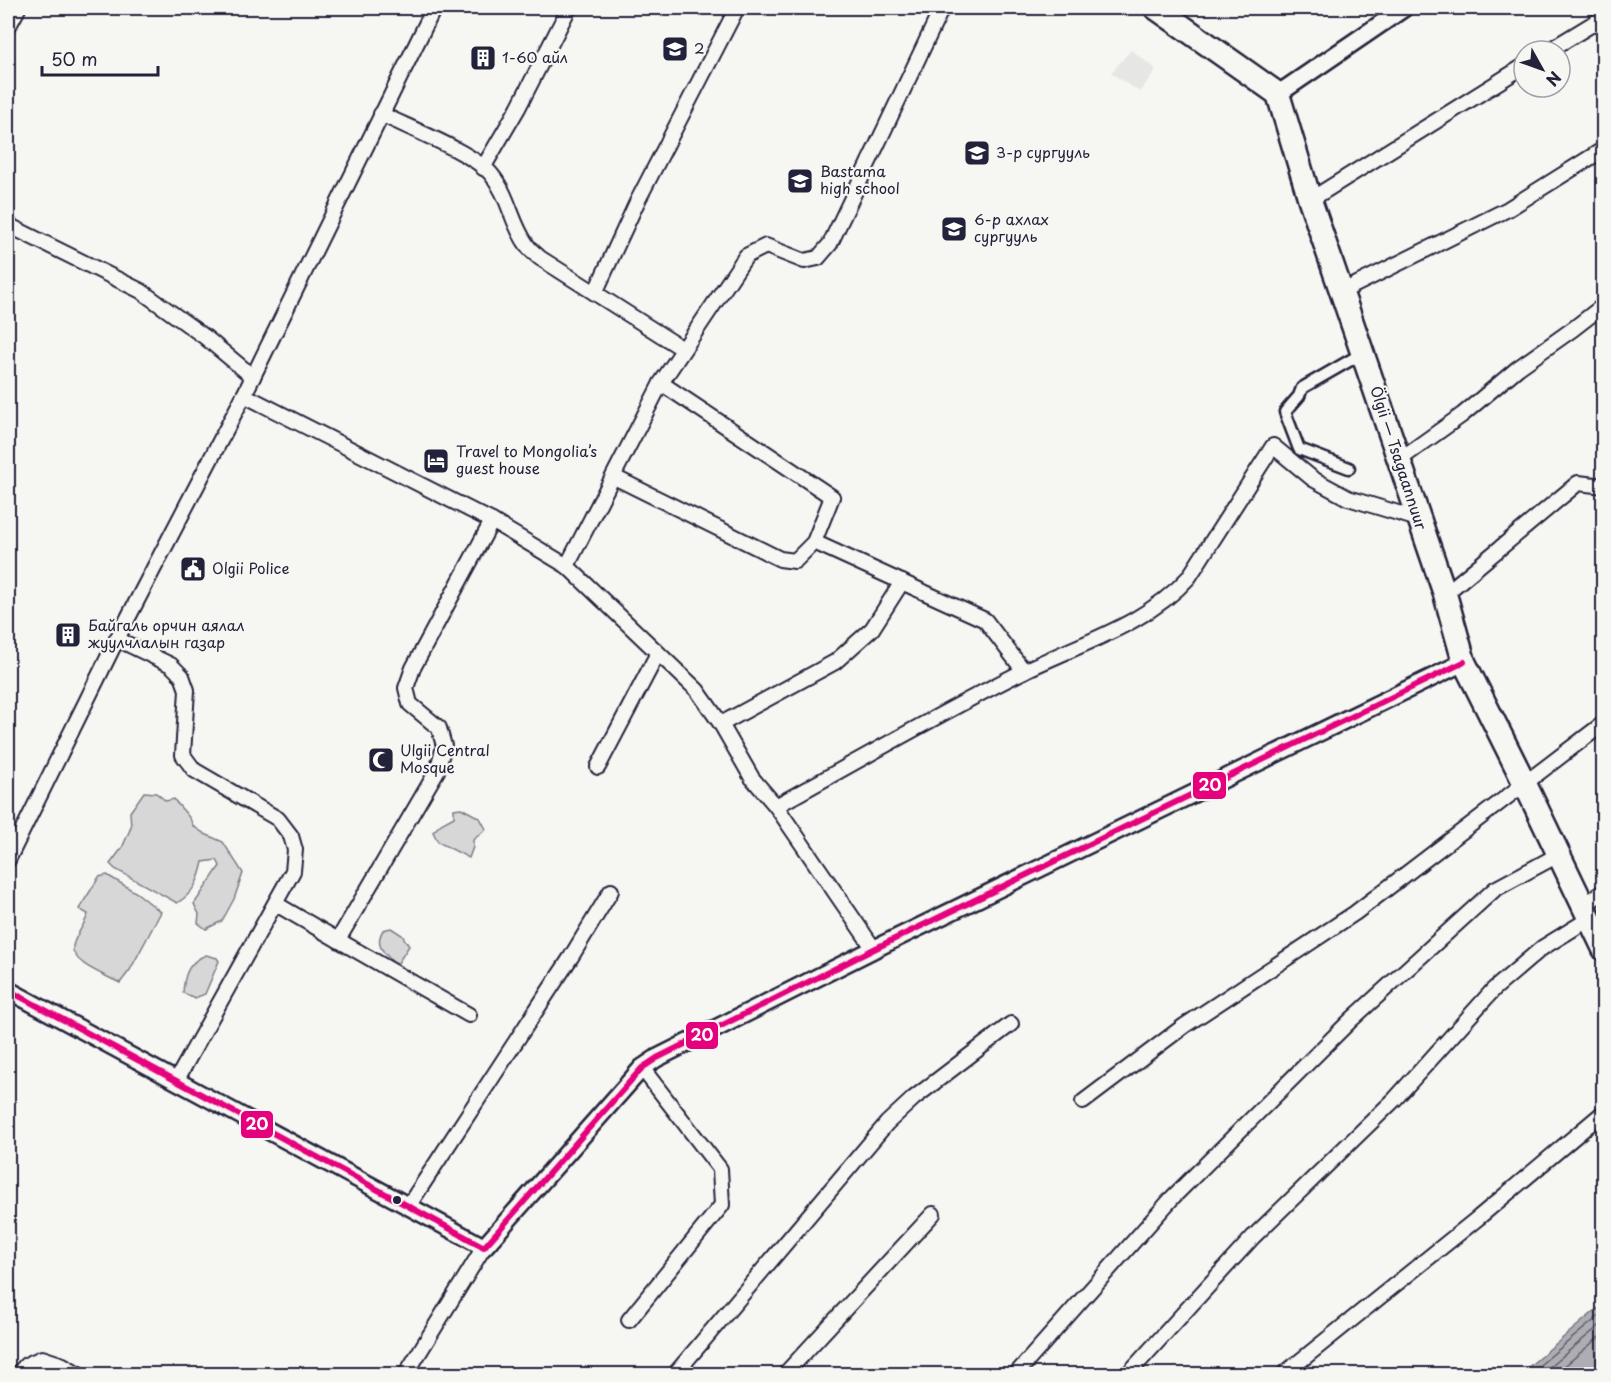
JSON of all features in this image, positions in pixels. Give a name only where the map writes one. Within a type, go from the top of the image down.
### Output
[{"type":"highway","points":[[1161,9],[1278,94]]},
{"type":"highway","name":"Ölgii — Tsagaannuur","points":[[1278,94],[1310,200],[1444,594],[1464,662],[1604,949]]},
{"type":"street","points":[[8,860],[117,639],[244,395],[434,8]]},
{"type":"street","points":[[483,168],[518,108],[569,8]]},
{"type":"street","points":[[595,293],[637,202],[737,8]]},
{"type":"street","points":[[567,566],[661,383],[746,255],[766,246],[804,261],[818,258],[830,244],[942,8]]},
{"type":"street","points":[[1278,94],[1404,8]]},
{"type":"street","points":[[1567,39],[1604,16]]},
{"type":"street","points":[[1310,200],[1512,74]]},
{"type":"street","points":[[381,114],[471,159],[491,174],[505,196],[518,229],[528,246],[540,258],[683,349]]},
{"type":"street","points":[[1342,291],[1508,209],[1604,149]]},
{"type":"street","points":[[8,225],[141,291],[205,337],[253,376]]},
{"type":"street","points":[[1399,460],[1462,415],[1518,368],[1604,305]]},
{"type":"street","points":[[1349,468],[1299,449],[1285,412],[1299,396],[1302,388],[1356,357]]},
{"type":"street","points":[[614,477],[780,559],[795,561],[814,542],[832,497],[661,383]]},
{"type":"street","points":[[244,395],[492,521],[567,566],[697,690],[721,724],[752,778],[776,806],[874,949]]},
{"type":"street","points":[[776,806],[1024,671],[1136,619],[1174,593],[1189,577],[1273,446],[1313,479],[1348,498],[1418,519]]},
{"type":"street","points":[[1444,594],[1578,483],[1604,486]]},
{"type":"street","points":[[338,940],[437,771],[444,746],[439,728],[410,704],[406,688],[413,668],[492,521]]},
{"type":"street","points":[[814,542],[985,620],[1024,671]]},
{"type":"street","points":[[721,724],[835,662],[872,630],[903,582]]},
{"type":"street","points":[[117,639],[171,665],[182,676],[187,690],[183,755],[194,770],[278,819],[291,836],[295,850],[292,871],[276,904],[176,1081]]},
{"type":"street","points":[[598,767],[658,653]]},
{"type":"street","points":[[406,1374],[484,1247],[642,1068],[657,1058],[874,949],[1464,662]]},
{"type":"street","points":[[1083,1102],[1184,1026],[1355,913],[1604,723]]},
{"type":"street","points":[[1016,1374],[1173,1197],[1351,1020],[1495,889],[1558,855]]},
{"type":"street","points":[[409,1205],[571,957],[611,891]]},
{"type":"street","points":[[1128,1374],[1252,1237],[1395,1099],[1494,989],[1586,912],[1604,891]]},
{"type":"street","points":[[276,904],[469,1015]]},
{"type":"street","points":[[8,990],[484,1247]]},
{"type":"street","points":[[675,1374],[887,1123],[914,1098],[1011,1024]]},
{"type":"street","points":[[629,1320],[722,1205],[720,1169],[642,1068]]},
{"type":"street","points":[[1284,1374],[1478,1218],[1604,1112]]},
{"type":"street","points":[[786,1374],[933,1214]]},
{"type":"street","points":[[18,1374],[26,1365],[42,1358],[63,1365],[79,1374]]},
{"type":"shaded area","points":[[1131,50],[1156,69],[1140,92],[1111,73]]},
{"type":"shaded area","points":[[144,792],[156,793],[166,801],[174,799],[193,826],[223,842],[243,873],[234,899],[222,921],[206,929],[198,923],[199,914],[194,904],[220,866],[217,860],[203,862],[195,885],[188,895],[177,903],[115,869],[110,864],[122,848],[131,827],[130,812]]},
{"type":"shaded area","points":[[461,808],[480,818],[486,829],[473,840],[469,858],[438,842],[433,832],[441,824],[454,817],[454,809]]},
{"type":"shaded area","points":[[107,875],[137,893],[161,912],[130,970],[120,983],[83,963],[77,958],[73,946],[88,914],[79,909],[99,877]]},
{"type":"shaded area","points":[[391,928],[402,935],[409,946],[396,966],[382,950],[379,941],[383,930]]},
{"type":"shaded area","points":[[206,955],[217,958],[219,961],[205,994],[195,998],[183,993],[184,980],[191,965]]},
{"type":"water","points":[[1603,1304],[1603,1374],[1520,1374]]},
{"type":"transit line","name":"20","points":[[8,990],[484,1247],[642,1068],[657,1058],[874,949],[1464,662]]},
{"type":"place","name":"2","points":[[675,49]]},
{"type":"place","name":"1-60 айл","points":[[483,58]]},
{"type":"place","name":"3-р сургууль","points":[[977,153]]},
{"type":"place","name":"Bastama high school","points":[[800,181]]},
{"type":"place","name":"6-р ахлах сургууль","points":[[954,229]]},
{"type":"place","name":"Travel to Mongolia’s guest house","points":[[436,461]]},
{"type":"place","name":"Olgii Police","points":[[193,569]]},
{"type":"place","name":"Байгаль орчин аялал жуулчлалын газар","points":[[68,635]]},
{"type":"place","name":"Ulgii Central Mosque","points":[[381,760]]}]
